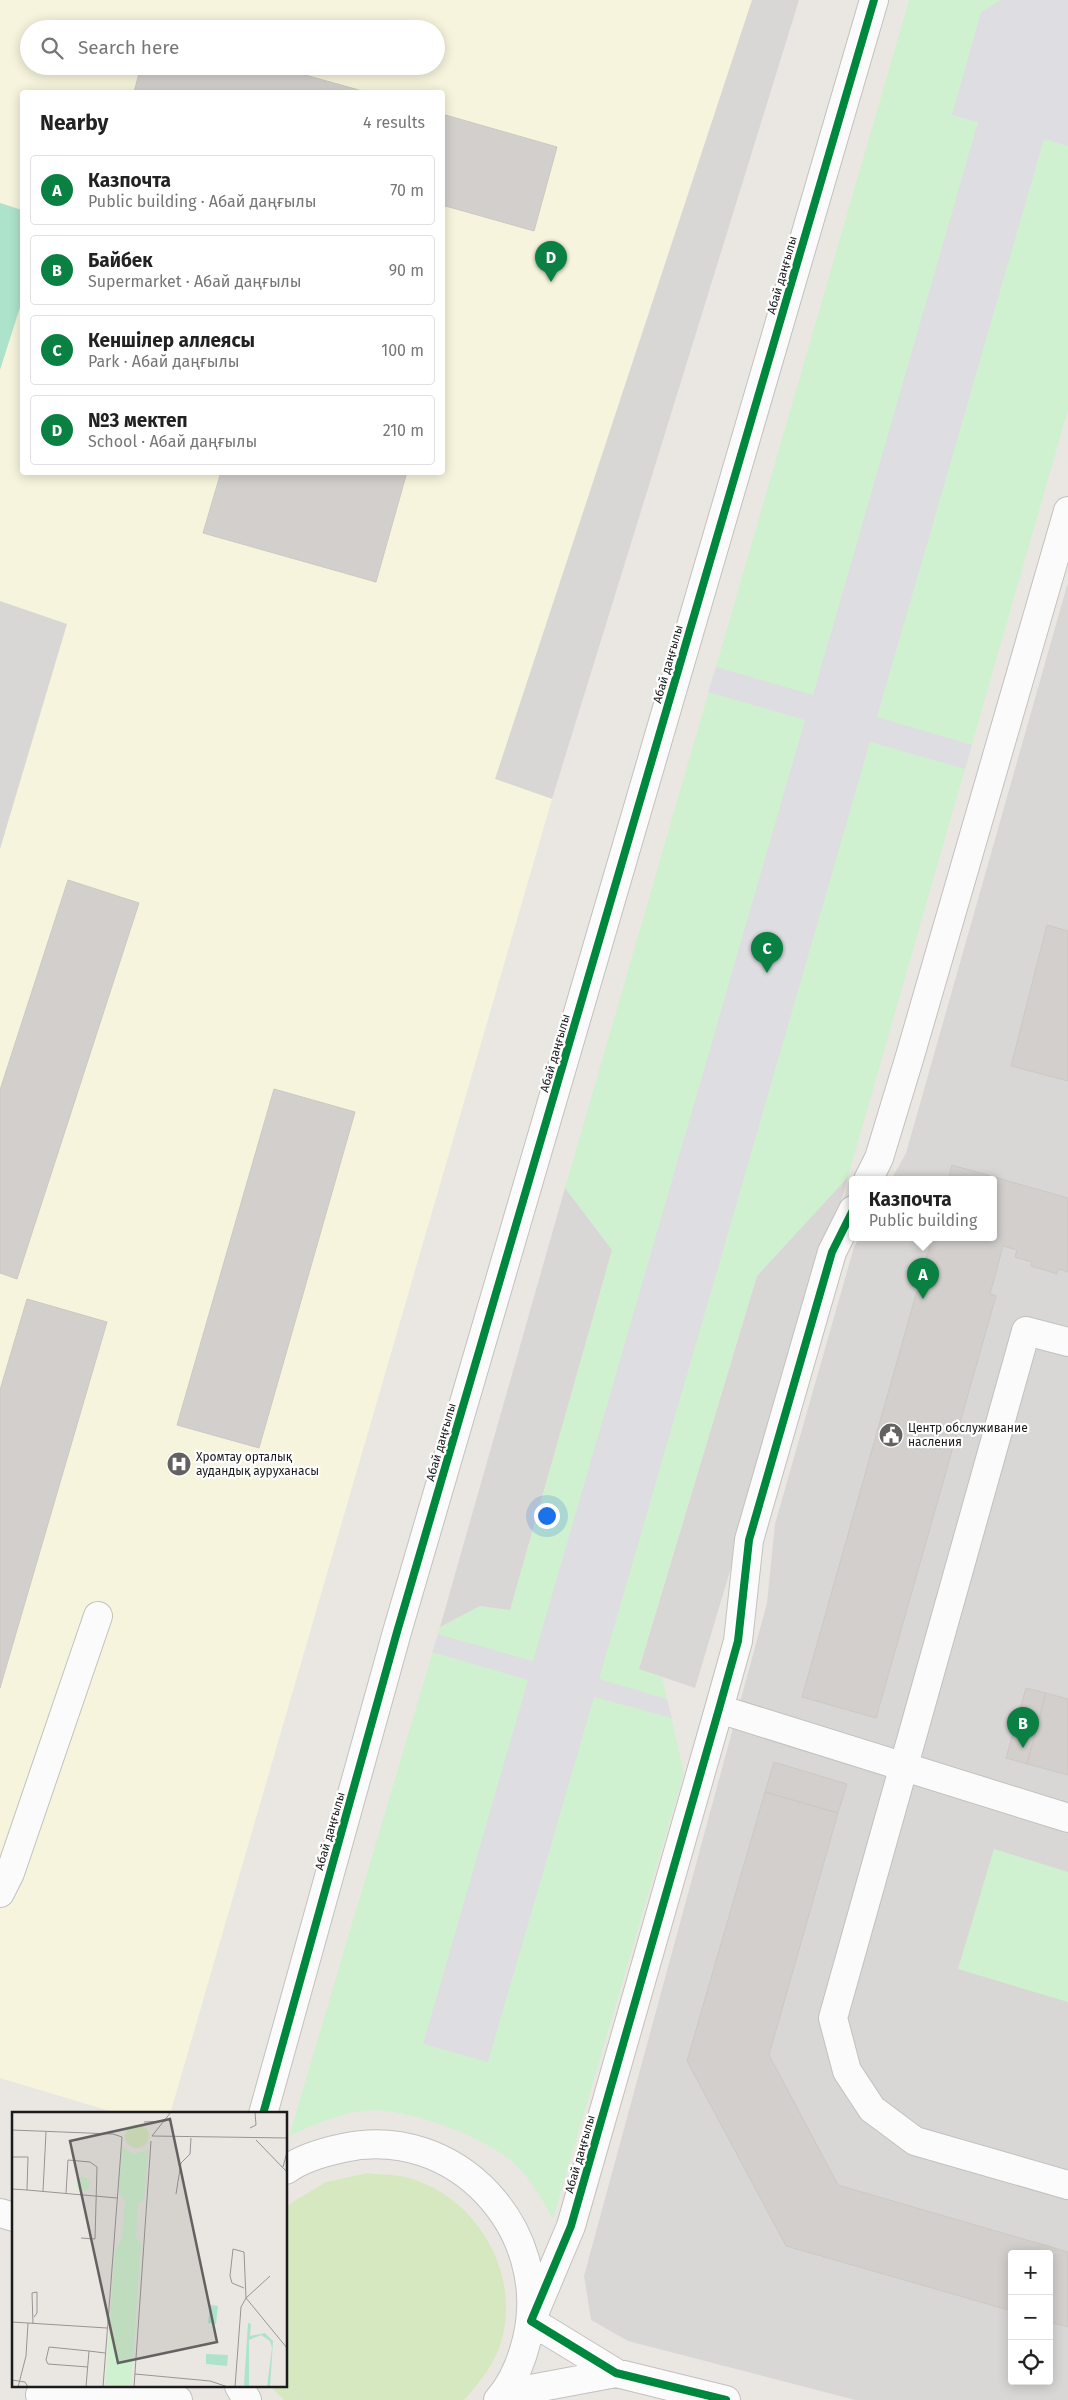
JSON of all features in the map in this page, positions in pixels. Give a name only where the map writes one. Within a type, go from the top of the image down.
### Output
[{"type":"street","name":"Абай даңғылы","points":[[264,2112],[397,1632],[874,0]]},
{"type":"street","points":[[870,1176],[879,1158],[910,1056],[1068,511]]},
{"type":"street","name":"Абай даңғылы","points":[[531,2321],[571,2226],[738,1642],[749,1540],[832,1252],[849,1218]]},
{"type":"street","points":[[1068,1342],[1026,1330],[833,2018],[847,2071],[872,2109],[915,2141],[1068,2185]]},
{"type":"street","points":[[0,1893],[14,1864],[98,1616]]},
{"type":"street","points":[[719,1709],[1068,1818]]},
{"type":"street","points":[[288,2169],[322,2152],[356,2145],[392,2145],[426,2153],[458,2168],[486,2191],[508,2218],[523,2251],[529,2277],[531,2321],[522,2359],[501,2397]]},
{"type":"street","points":[[531,2321],[616,2373],[726,2400]]},
{"type":"street","points":[[501,2397],[616,2373]]},
{"type":"street","points":[[240,2388],[248,2400]]},
{"type":"street","points":[[42,2394],[138,2393],[178,2400]]},
{"type":"shaded area","points":[[0,0],[799,0],[552,799],[495,779],[0,849]]},
{"type":"shaded area","name":"Хромтау орталық аудандық ауруханасы","points":[[0,0],[752,0],[495,779],[552,799],[171,2112],[113,2112],[0,2078],[0,849],[67,624],[0,601]]},
{"type":"shaded area","points":[[1001,0],[1068,0],[1068,146],[1044,139],[877,717],[972,745],[965,769],[870,742],[599,1679],[667,1699],[672,1718],[594,1697],[488,2062],[423,2044],[528,1680],[432,1652],[438,1634],[533,1661],[805,720],[708,692],[716,667],[813,695],[978,122],[952,115],[981,12]]},
{"type":"shaded area","points":[[1068,582],[1068,2400],[855,2400],[628,2341],[591,2320],[584,2276],[767,1603],[775,1524],[854,1247],[857,1241],[997,1241],[997,1176],[893,1176],[906,1153]]},
{"type":"shaded area","points":[[848,1177],[695,1688],[639,1669],[757,1276]]},
{"type":"shaded area","points":[[565,1188],[612,1250],[510,1610],[480,1606],[440,1627]]},
{"type":"green space","points":[[909,0],[1068,0],[1068,410],[848,1177],[757,1276],[639,1668],[662,1677],[684,1773],[553,2219],[518,2167],[498,2151],[461,2132],[418,2117],[377,2110],[361,2111],[333,2118],[289,2136],[440,1627],[480,1606],[510,1610],[612,1250],[565,1188]]},
{"type":"green space","points":[[0,203],[20,209],[20,307],[0,370]]},
{"type":"green space","points":[[994,1849],[1068,1872],[1068,2002],[958,1969]]},
{"type":"green space","points":[[367,2173],[409,2178],[433,2188],[454,2202],[473,2219],[487,2240],[498,2263],[504,2288],[506,2313],[502,2339],[496,2356],[464,2400],[284,2400],[272,2388],[288,2388],[288,2206],[326,2182]]},
{"type":"building","points":[[139,75],[305,75],[359,90],[135,90]]},
{"type":"building","points":[[445,115],[557,147],[534,231],[445,206]]},
{"type":"building","points":[[220,475],[406,475],[376,582],[203,533]]},
{"type":"building","points":[[68,880],[139,903],[17,1279],[0,1273],[0,1090]]},
{"type":"building","points":[[1047,925],[1068,931],[1068,1081],[1011,1066]]},
{"type":"building","points":[[274,1089],[355,1112],[259,1448],[177,1425]]},
{"type":"building","points":[[952,1165],[991,1176],[949,1176]]},
{"type":"building","points":[[997,1178],[1068,1198],[1068,1272],[1058,1269],[1057,1274],[1031,1266],[1032,1262],[1015,1257],[1017,1250],[1003,1246],[990,1294],[996,1296],[876,1718],[802,1697],[931,1241],[997,1241]]},
{"type":"building","points":[[27,1299],[107,1322],[0,1688],[0,1390]]},
{"type":"building","points":[[1026,1688],[1046,1693],[1027,1764],[1006,1758]]},
{"type":"building","points":[[1046,1693],[1068,1699],[1068,1775],[1027,1764]]},
{"type":"building","points":[[774,1762],[847,1784],[838,1813],[765,1792]]},
{"type":"building","points":[[765,1792],[838,1813],[769,2055],[838,2185],[1068,2252],[1068,2327],[1053,2323],[1053,2250],[1008,2250],[1008,2310],[786,2246],[687,2061]]},
{"type":"cycle path","points":[[264,2112],[397,1632],[874,0]]},
{"type":"cycle path","points":[[726,2400],[616,2373],[531,2321],[571,2226],[738,1641],[749,1540],[832,1252],[849,1218]]},
{"type":"place","name":"№3 мектеп","points":[[551,282]]},
{"type":"place","name":"Кеншілер аллеясы","points":[[767,973]]},
{"type":"place","name":"Казпочта","points":[[923,1299]]},
{"type":"place","name":"Центр обслуживание насления","points":[[891,1435]]},
{"type":"place","name":"Хромтау орталық аудандық ауруханасы","points":[[179,1464]]},
{"type":"place","name":"Байбек","points":[[1023,1748]]}]
